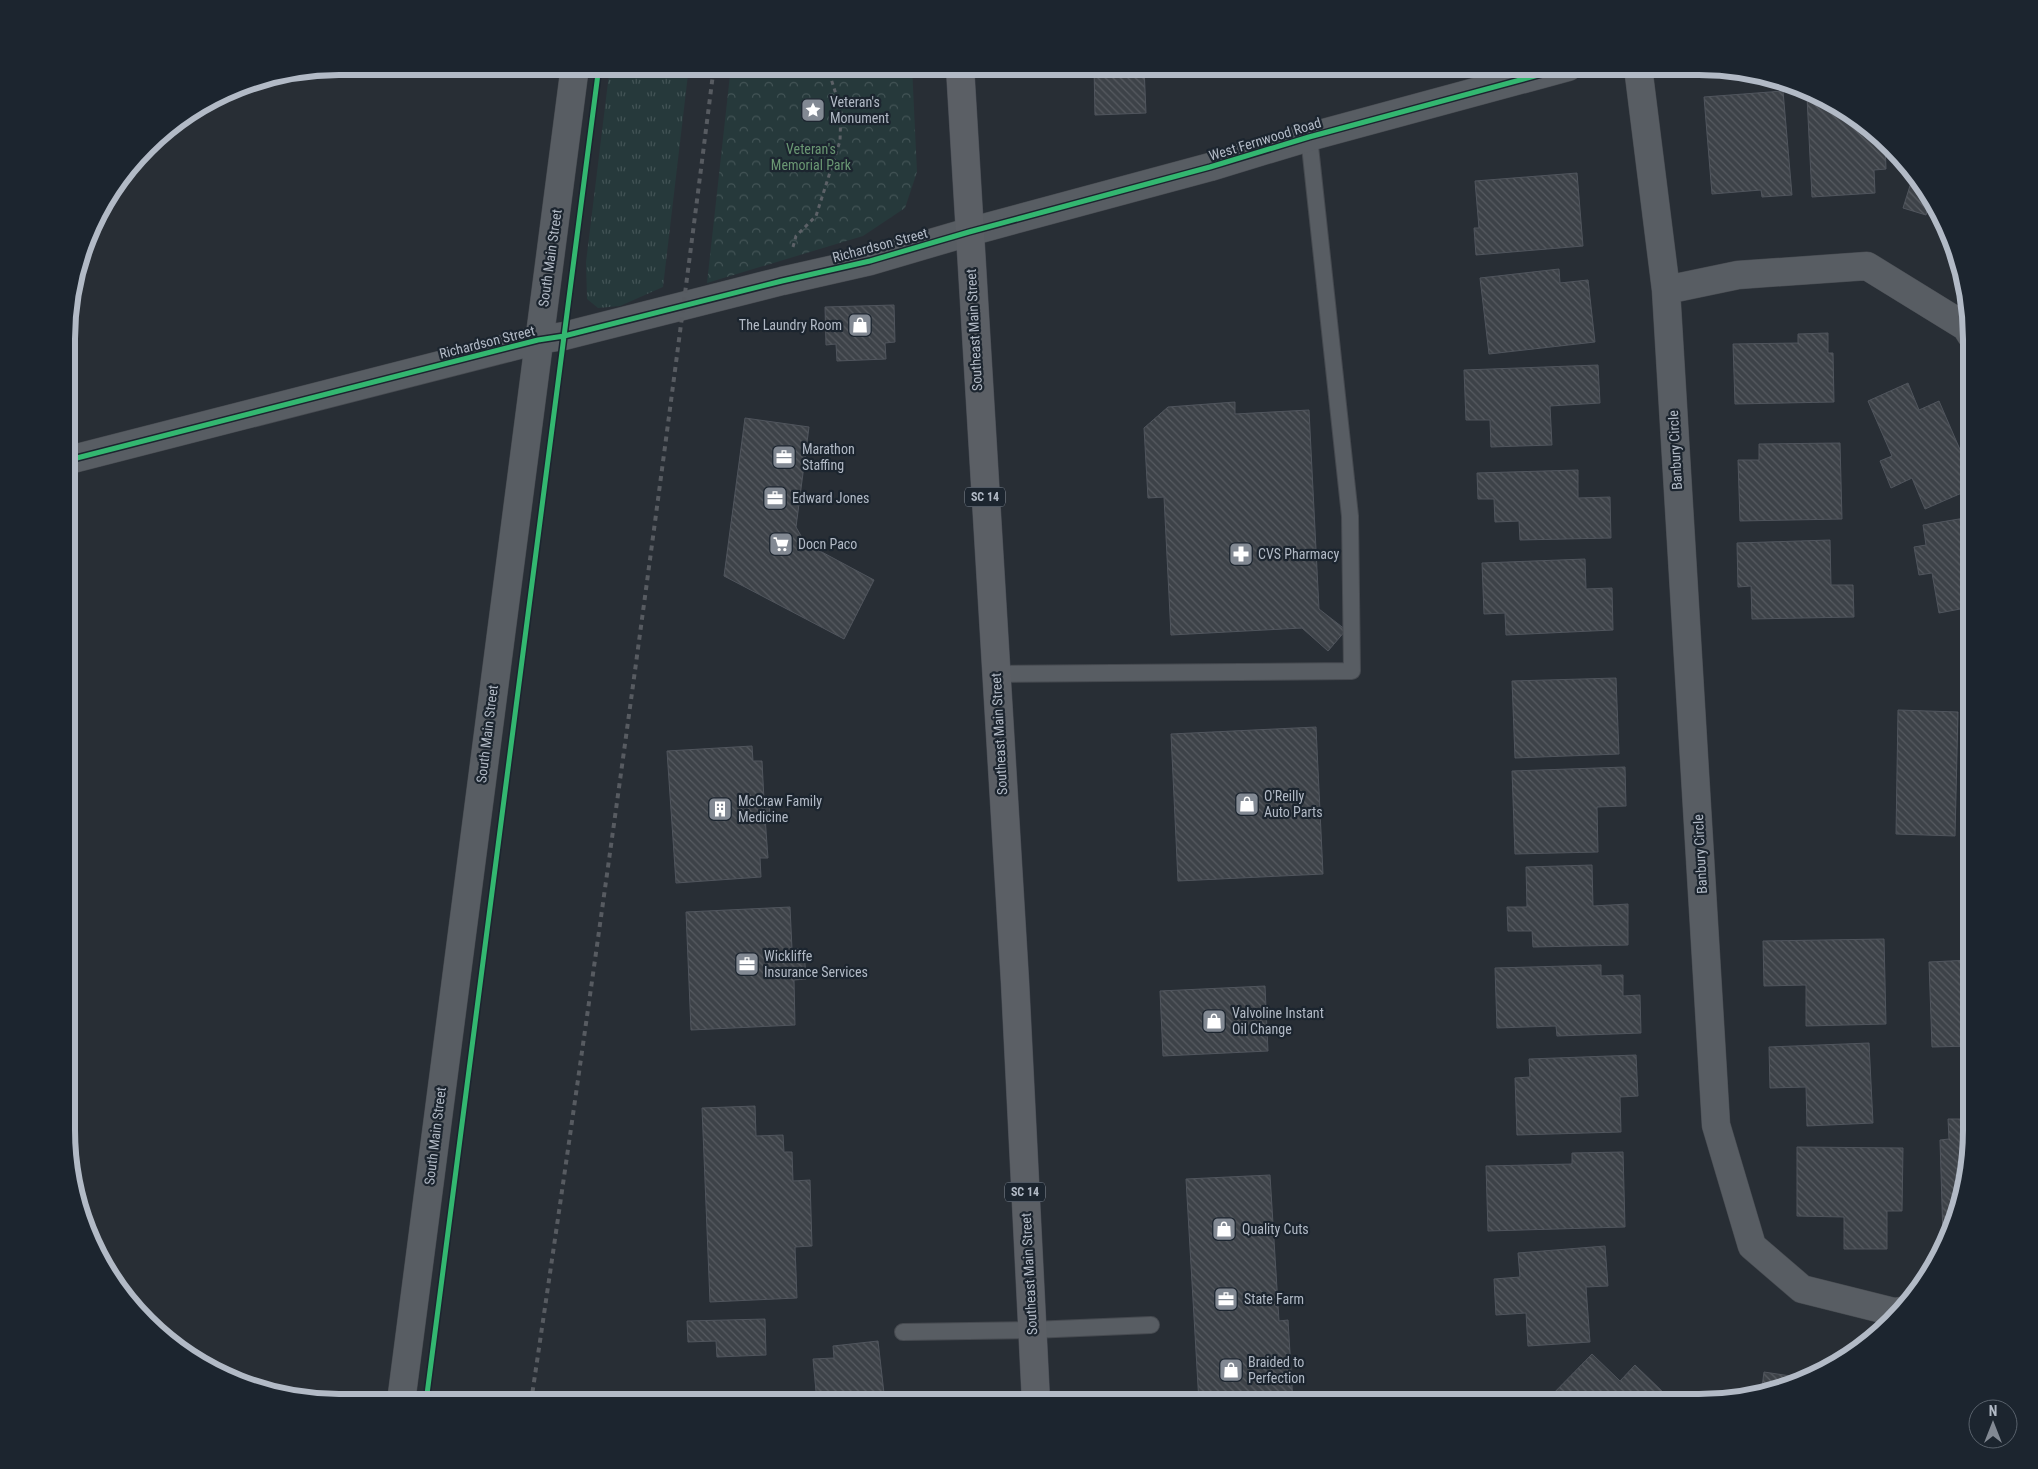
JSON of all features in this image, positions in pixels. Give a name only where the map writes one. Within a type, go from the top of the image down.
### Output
[{"type":"main road","name":"Southeast Main Street","points":[[960,75],[1015,982],[1036,1394]]},
{"type":"street","name":"South Main Street","points":[[402,1394],[574,75]]},
{"type":"street","name":"West Fernwood Road","points":[[969,232],[1538,75]]},
{"type":"street","name":"Banbury Circle","points":[[1639,75],[1666,290],[1716,1125],[1752,1246],[1802,1289],[1891,1311]]},
{"type":"street","name":"Richardson Street","points":[[75,458],[538,340],[574,333],[782,280],[870,261],[969,232]]},
{"type":"street","points":[[1666,290],[1738,275],[1866,266],[1962,325]]},
{"type":"lane","points":[[996,674],[1352,671],[1350,516],[1309,137]]},
{"type":"lane","points":[[903,1332],[1032,1330],[1151,1325]]},
{"type":"path","points":[[782,280],[796,236],[816,216],[840,141],[842,110],[830,75]]},
{"type":"green space","points":[[609,75],[688,75],[663,287],[620,306],[598,308],[587,299],[586,262]]},
{"type":"green space","name":"Veteran's Memorial Park","points":[[730,75],[912,75],[917,172],[905,208],[863,236],[707,283]]},
{"type":"building","points":[[1094,75],[1144,75],[1146,113],[1095,115]]},
{"type":"building","points":[[1783,91],[1792,195],[1762,197],[1761,190],[1712,194],[1704,97]]},
{"type":"building","points":[[1807,98],[1846,119],[1885,151],[1886,169],[1874,170],[1875,193],[1812,197]]},
{"type":"building","points":[[1577,173],[1583,246],[1476,255],[1474,228],[1479,228],[1475,181]]},
{"type":"building","points":[[1911,182],[1928,207],[1926,215],[1903,208]]},
{"type":"building","points":[[1559,269],[1560,283],[1588,280],[1595,342],[1489,354],[1480,278]]},
{"type":"building","name":"The Laundry Room","points":[[894,305],[895,342],[885,343],[886,359],[837,361],[836,344],[826,345],[825,307]]},
{"type":"building","points":[[1828,333],[1828,353],[1833,353],[1834,402],[1735,404],[1733,344],[1798,343],[1798,334]]},
{"type":"building","points":[[1598,365],[1600,403],[1550,406],[1552,445],[1491,447],[1490,420],[1466,420],[1464,370]]},
{"type":"building","points":[[1908,383],[1919,410],[1939,401],[1963,456],[1963,492],[1925,509],[1912,478],[1891,488],[1880,461],[1892,456],[1868,401]]},
{"type":"building","name":"CVS Pharmacy","points":[[1235,402],[1235,414],[1309,410],[1319,609],[1346,630],[1328,651],[1302,628],[1171,635],[1164,497],[1148,498],[1144,428],[1168,407]]},
{"type":"building","points":[[745,418],[809,427],[796,527],[805,543],[874,580],[844,639],[724,576]]},
{"type":"building","points":[[1840,443],[1842,519],[1740,521],[1738,460],[1759,460],[1759,444]]},
{"type":"building","points":[[1578,470],[1578,498],[1610,497],[1611,538],[1520,540],[1519,521],[1495,522],[1494,499],[1478,499],[1477,473]]},
{"type":"building","points":[[1963,518],[1963,608],[1939,613],[1932,573],[1919,575],[1914,547],[1926,545],[1923,525]]},
{"type":"building","points":[[1830,540],[1831,585],[1853,585],[1854,617],[1752,619],[1751,586],[1738,587],[1737,543]]},
{"type":"building","points":[[1585,559],[1586,589],[1612,588],[1613,630],[1506,635],[1505,613],[1484,614],[1482,563]]},
{"type":"building","points":[[1616,678],[1619,754],[1515,758],[1512,681]]},
{"type":"building","points":[[1898,710],[1958,712],[1955,836],[1896,834]]},
{"type":"building","name":"O'Reilly Auto Parts","points":[[1316,727],[1323,874],[1178,881],[1171,734]]},
{"type":"building","name":"McCraw Family Medicine","points":[[752,746],[753,761],[762,761],[764,800],[769,800],[770,817],[765,817],[768,858],[760,858],[761,877],[676,883],[667,751]]},
{"type":"building","points":[[1625,767],[1626,806],[1597,807],[1598,852],[1515,854],[1512,771]]},
{"type":"building","points":[[1592,865],[1593,906],[1628,904],[1628,945],[1533,947],[1532,931],[1508,931],[1507,907],[1527,907],[1526,867]]},
{"type":"building","name":"Wickliffe Insurance Services","points":[[790,907],[792,949],[804,949],[806,979],[794,980],[795,1025],[691,1030],[686,912]]},
{"type":"building","points":[[1884,939],[1886,1024],[1806,1026],[1806,985],[1764,986],[1763,941]]},
{"type":"building","points":[[1963,960],[1963,1046],[1932,1047],[1929,962]]},
{"type":"building","points":[[1601,965],[1601,976],[1623,975],[1623,996],[1640,995],[1641,1033],[1557,1036],[1556,1026],[1497,1028],[1495,968]]},
{"type":"building","name":"Valvoline Instant Oil Change","points":[[1265,986],[1268,1051],[1163,1056],[1160,991]]},
{"type":"building","points":[[1869,1043],[1873,1123],[1807,1126],[1806,1087],[1770,1088],[1769,1047]]},
{"type":"building","points":[[1636,1055],[1638,1096],[1620,1097],[1621,1132],[1517,1135],[1515,1078],[1530,1077],[1529,1059]]},
{"type":"building","points":[[755,1106],[756,1136],[783,1135],[784,1152],[792,1152],[793,1181],[810,1180],[812,1246],[795,1247],[797,1298],[710,1302],[702,1108]]},
{"type":"building","points":[[1948,1119],[1963,1119],[1961,1165],[1958,1182],[1943,1231],[1940,1140],[1949,1139]]},
{"type":"building","points":[[1797,1147],[1903,1148],[1902,1211],[1887,1211],[1887,1249],[1844,1249],[1844,1217],[1797,1216]]},
{"type":"building","points":[[1623,1152],[1625,1227],[1488,1231],[1486,1166],[1572,1164],[1572,1153]]},
{"type":"building","points":[[1270,1175],[1279,1321],[1288,1320],[1292,1394],[1198,1394],[1186,1179]]},
{"type":"building","points":[[1605,1246],[1608,1286],[1586,1287],[1590,1342],[1528,1346],[1526,1313],[1496,1315],[1494,1279],[1520,1277],[1518,1253]]},
{"type":"building","points":[[765,1319],[766,1355],[717,1357],[716,1341],[688,1342],[687,1321]]},
{"type":"building","points":[[878,1341],[884,1394],[816,1394],[813,1359],[834,1358],[833,1346]]},
{"type":"building","points":[[1592,1354],[1620,1381],[1635,1365],[1665,1394],[1553,1394]]},
{"type":"building","points":[[1764,1372],[1794,1376],[1784,1380],[1762,1386]]},
{"type":"railway","points":[[532,1394],[580,1069],[626,735],[713,75]]},
{"type":"cycle path","points":[[427,1394],[598,75]]},
{"type":"cycle path","points":[[75,458],[538,340],[564,336],[782,281],[870,261],[969,232],[1210,167],[1309,137],[1538,75]]},
{"type":"place","name":"Veteran's Monument","points":[[813,110]]},
{"type":"place","name":"The Laundry Room","points":[[860,325]]},
{"type":"place","name":"Marathon Staffing","points":[[784,457]]},
{"type":"place","name":"Edward Jones","points":[[775,498]]},
{"type":"place","name":"Docn Paco","points":[[781,544]]},
{"type":"place","name":"CVS Pharmacy","points":[[1241,554]]},
{"type":"place","name":"O'Reilly Auto Parts","points":[[1247,804]]},
{"type":"place","name":"McCraw Family Medicine","points":[[720,809]]},
{"type":"place","name":"Wickliffe Insurance Services","points":[[747,964]]},
{"type":"place","name":"Valvoline Instant Oil Change","points":[[1214,1021]]},
{"type":"place","name":"Quality Cuts","points":[[1224,1229]]},
{"type":"place","name":"State Farm","points":[[1226,1299]]},
{"type":"place","name":"Braided to Perfection","points":[[1231,1370]]}]
